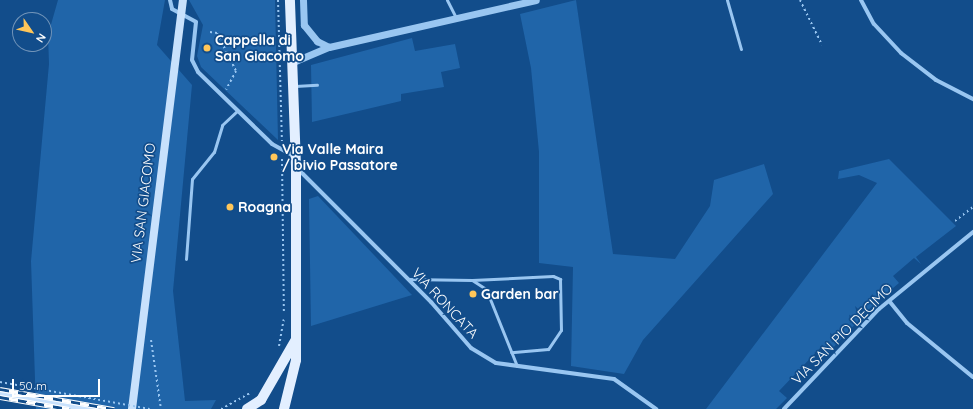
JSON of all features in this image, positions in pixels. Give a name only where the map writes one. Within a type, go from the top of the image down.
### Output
[{"type":"main road","name":"VIA SAN GIACOMO","points":[[132,409],[183,0]]},
{"type":"main road","points":[[284,409],[296,360],[296,162],[290,0]]},
{"type":"main road","points":[[247,409],[260,400],[295,341]]},
{"type":"main road","points":[[0,392],[94,409]]},
{"type":"street","points":[[170,0],[172,9],[181,14]]},
{"type":"street","points":[[303,0],[304,25],[317,41],[329,46]]},
{"type":"street","points":[[293,62],[329,46],[457,19],[536,0]]},
{"type":"street","points":[[861,0],[874,24],[901,53],[936,80],[973,99]]},
{"type":"street","name":"VIA RONCATA","points":[[181,14],[196,22],[193,66],[237,111],[296,162],[408,279],[471,348],[496,363],[614,379],[656,409]]},
{"type":"street","name":"VIA SAN PIO DECIMO","points":[[784,409],[879,309],[890,302],[973,232]]},
{"type":"street","points":[[890,302],[907,323],[973,377]]},
{"type":"lane","points":[[448,0],[457,19]]},
{"type":"lane","points":[[727,0],[741,49]]},
{"type":"lane","points":[[294,87],[317,85]]},
{"type":"lane","points":[[186,259],[192,179],[214,152],[222,125],[237,111]]},
{"type":"lane","points":[[408,279],[472,280],[553,276],[560,279],[561,330],[548,349],[511,352]]},
{"type":"lane","points":[[472,280],[486,288],[517,366]]},
{"type":"path","points":[[278,0],[284,320],[278,348]]},
{"type":"path","points":[[800,0],[822,45]]},
{"type":"path","points":[[210,32],[218,33],[236,71],[222,96]]},
{"type":"path","points":[[955,221],[973,207]]},
{"type":"path","points":[[149,334],[162,409]]},
{"type":"path","points":[[0,382],[150,409]]},
{"type":"path","points":[[221,409],[254,390]]},
{"type":"shaded area","points":[[58,0],[165,0],[157,45],[192,85],[173,291],[185,401],[216,400],[211,409],[36,409],[31,261],[49,64],[49,52],[52,52],[52,21]]},
{"type":"shaded area","points":[[189,0],[275,0],[278,140],[201,67],[197,56],[203,25]]},
{"type":"shaded area","points":[[576,0],[613,254],[675,259],[710,206],[714,180],[764,164],[773,194],[643,340],[624,374],[571,366],[573,267],[539,263],[539,152],[531,68],[520,14]]},
{"type":"shaded area","points":[[412,38],[415,51],[455,44],[460,68],[441,72],[444,87],[401,94],[401,101],[312,122],[311,65]]},
{"type":"shaded area","points":[[889,159],[956,226],[916,257],[921,264],[914,258],[893,276],[899,283],[875,303],[829,352],[822,346],[779,391],[787,398],[776,409],[706,409],[877,183],[859,175],[838,179],[839,171]]},
{"type":"shaded area","points":[[318,196],[412,295],[311,326],[309,199]]},
{"type":"railway","points":[[0,389],[114,409]]},
{"type":"railway","points":[[0,397],[69,409]]},
{"type":"place","name":"Cappella di San Giacomo","points":[[207,48]]},
{"type":"place","name":"Via Valle Maira / bivio Passatore","points":[[274,157]]},
{"type":"place","name":"Roagna","points":[[230,207]]},
{"type":"place","name":"Garden bar","points":[[473,294]]}]
